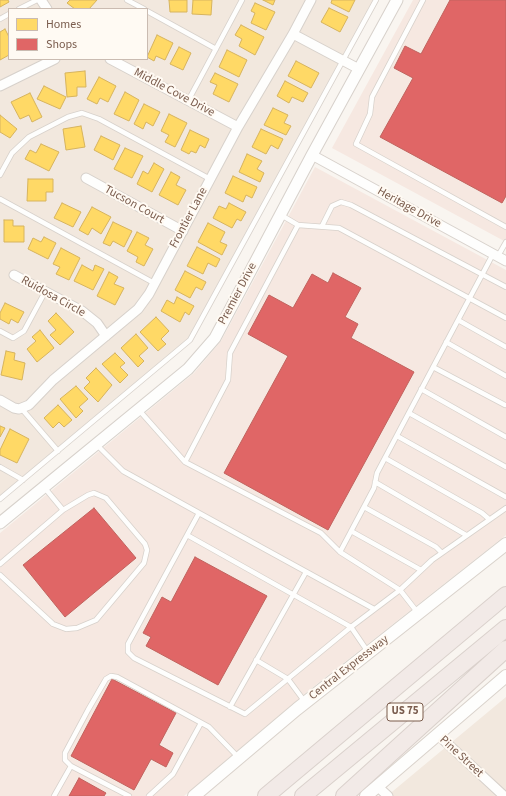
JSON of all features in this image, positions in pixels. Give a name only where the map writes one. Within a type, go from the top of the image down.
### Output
[{"type":"highway","points":[[477,619],[506,583]]},
{"type":"highway","name":"US 75","points":[[266,796],[506,595]]},
{"type":"highway","name":"US 75","points":[[303,796],[506,628]]},
{"type":"highway","points":[[344,796],[506,649]]},
{"type":"main road","name":"Central Expressway","points":[[194,796],[305,702],[506,544]]},
{"type":"main road","points":[[366,796],[437,734],[505,680]]},
{"type":"street","name":"Frontier Lane","points":[[25,407],[53,380],[138,309],[154,284],[238,127],[293,34],[311,0]]},
{"type":"street","name":"Premier Drive","points":[[0,523],[188,369],[215,338],[280,214],[397,0]]},
{"type":"street","points":[[293,34],[359,69]]},
{"type":"street","points":[[0,86],[53,60]]},
{"type":"street","name":"Middle Cove Drive","points":[[112,60],[238,127]]},
{"type":"street","name":"Heritage Drive","points":[[312,155],[499,257]]},
{"type":"street","name":"Tucson Court","points":[[86,178],[183,231]]},
{"type":"street","name":"Ruidosa Circle","points":[[14,275],[82,311],[96,323],[106,336]]},
{"type":"street","points":[[0,400],[14,408],[25,407]]},
{"type":"street","name":"Pine Street","points":[[437,734],[504,796]]},
{"type":"street","points":[[377,786],[388,796]]},
{"type":"lane","points":[[21,8],[37,0]]},
{"type":"lane","points":[[128,0],[142,8]]},
{"type":"lane","points":[[188,101],[242,0]]},
{"type":"lane","points":[[0,499],[190,340],[376,0]]},
{"type":"lane","points":[[423,0],[372,98],[370,114],[356,144],[506,227]]},
{"type":"lane","points":[[148,12],[216,49]]},
{"type":"lane","points":[[0,175],[12,153],[29,137],[68,117],[82,113],[99,119],[210,179]]},
{"type":"lane","points":[[0,199],[154,284]]},
{"type":"lane","points":[[322,226],[332,206],[341,202],[351,205],[506,287]]},
{"type":"lane","points":[[280,214],[298,225],[339,228],[506,318]]},
{"type":"lane","points":[[185,462],[228,380],[230,353],[298,225]]},
{"type":"lane","points":[[340,552],[364,507],[375,482],[377,473],[433,366],[482,275],[499,257],[506,242]]},
{"type":"lane","points":[[0,331],[13,338],[24,331],[45,292]]},
{"type":"lane","points":[[458,320],[506,347]]},
{"type":"lane","points":[[446,342],[506,376]]},
{"type":"lane","points":[[433,366],[506,404]]},
{"type":"lane","points":[[422,389],[506,437]]},
{"type":"lane","points":[[25,407],[58,451]]},
{"type":"lane","points":[[138,409],[185,462],[321,533],[340,552],[400,590],[418,613]]},
{"type":"lane","points":[[409,413],[506,467]]},
{"type":"lane","points":[[396,436],[506,496]]},
{"type":"lane","points":[[96,444],[123,472],[374,609]]},
{"type":"lane","points":[[385,458],[482,513],[489,520]]},
{"type":"lane","points":[[0,467],[23,480]]},
{"type":"lane","points":[[375,482],[466,535]]},
{"type":"lane","points":[[44,487],[63,510]]},
{"type":"lane","points":[[0,564],[63,510],[94,493],[100,494],[106,498],[145,544],[147,550],[144,562],[96,620],[77,628],[66,629],[54,624],[0,576]]},
{"type":"lane","points":[[364,507],[436,546],[442,553]]},
{"type":"lane","points":[[199,513],[133,634],[128,644],[128,652],[134,658],[242,714],[248,713],[351,627],[400,590],[442,553],[506,508]]},
{"type":"lane","points":[[351,531],[422,570]]},
{"type":"lane","points":[[187,535],[351,627],[368,652]]},
{"type":"lane","points":[[230,707],[306,572]]},
{"type":"lane","points":[[256,660],[288,679],[305,702]]},
{"type":"lane","points":[[129,796],[71,766],[65,760],[65,753],[106,679],[111,676],[117,677],[201,722],[215,732],[239,758]]},
{"type":"lane","points":[[149,796],[173,774],[201,722]]},
{"type":"lane","points":[[54,796],[71,766]]},
{"type":"shaded area","points":[[0,0],[379,0],[193,339],[0,502]]},
{"type":"shaded area","points":[[413,0],[506,0],[506,242],[332,148]]},
{"type":"shaded area","points":[[315,167],[506,270],[506,535],[308,691],[184,796],[0,796],[0,533],[194,373],[221,341]]},
{"type":"shaded area","points":[[506,697],[506,796],[387,796]]},
{"type":"building: Homes","points":[[0,0],[8,0],[9,2],[0,7]]},
{"type":"building: Homes","points":[[70,0],[97,0],[90,8],[74,8],[67,3]]},
{"type":"building: Homes","points":[[169,0],[187,0],[187,12],[170,12]]},
{"type":"building: Homes","points":[[193,0],[212,0],[211,15],[192,14]]},
{"type":"building: Homes","points":[[263,0],[275,0],[273,5]]},
{"type":"building: Homes","points":[[332,0],[355,0],[349,12],[331,3]]},
{"type":"building: Homes","points":[[255,3],[275,12],[266,30],[251,23],[255,13],[251,11]]},
{"type":"building: Homes","points":[[329,8],[348,17],[340,32],[321,22]]},
{"type":"building: Homes","points":[[241,25],[264,37],[255,55],[239,46],[242,39],[235,35]]},
{"type":"building: Homes","points":[[5,29],[8,35],[8,56],[0,60],[0,32]]},
{"type":"building: Homes","points":[[157,35],[173,43],[165,60],[156,56],[154,61],[148,58]]},
{"type":"building: Homes","points":[[179,47],[191,53],[183,70],[170,64]]},
{"type":"building: Homes","points":[[227,50],[247,60],[239,77],[219,67]]},
{"type":"building: Homes","points":[[296,61],[319,73],[311,88],[288,76]]},
{"type":"building: Homes","points":[[85,71],[86,87],[77,87],[77,96],[67,97],[65,73]]},
{"type":"building: Homes","points":[[215,73],[238,84],[229,102],[213,94],[217,85],[210,82]]},
{"type":"building: Homes","points":[[99,77],[116,86],[108,102],[100,98],[97,104],[87,99]]},
{"type":"building: Homes","points":[[285,81],[308,93],[303,102],[292,97],[289,103],[277,96]]},
{"type":"building: Homes","points":[[44,86],[66,97],[60,109],[37,99]]},
{"type":"building: Homes","points":[[125,92],[139,100],[129,121],[114,114]]},
{"type":"building: Homes","points":[[30,93],[42,117],[32,122],[29,115],[20,119],[11,102]]},
{"type":"building: Homes","points":[[144,104],[160,112],[153,126],[146,122],[143,129],[134,124]]},
{"type":"building: Homes","points":[[273,108],[288,115],[284,123],[291,126],[286,135],[264,125]]},
{"type":"building: Homes","points":[[169,114],[187,123],[175,147],[165,142],[169,135],[161,131]]},
{"type":"building: Homes","points":[[0,115],[17,129],[10,138],[0,132]]},
{"type":"building: Homes","points":[[81,126],[85,147],[66,150],[63,129]]},
{"type":"building: Homes","points":[[261,129],[283,139],[278,149],[271,145],[266,154],[252,147]]},
{"type":"building: Homes","points":[[190,130],[209,139],[205,148],[200,145],[196,153],[191,151],[189,154],[181,150]]},
{"type":"building: Homes","points":[[101,136],[120,145],[113,160],[94,150]]},
{"type":"building: Homes","points":[[41,144],[59,152],[49,171],[25,159],[30,150],[36,153]]},
{"type":"building: Homes","points":[[125,148],[143,156],[132,178],[114,169]]},
{"type":"building: Homes","points":[[247,154],[262,161],[257,169],[264,173],[260,182],[239,172]]},
{"type":"building: Homes","points":[[154,163],[164,169],[152,192],[137,184],[143,171],[148,174]]},
{"type":"building: Homes","points":[[171,172],[180,177],[176,185],[186,190],[178,205],[159,195]]},
{"type":"building: Homes","points":[[233,176],[257,187],[252,198],[246,195],[243,202],[225,193]]},
{"type":"building: Homes","points":[[28,179],[53,179],[53,192],[46,192],[46,201],[27,201]]},
{"type":"building: Homes","points":[[62,203],[81,212],[73,227],[54,218]]},
{"type":"building: Homes","points":[[229,203],[246,212],[241,221],[237,219],[232,228],[213,218],[219,206],[226,209]]},
{"type":"building: Homes","points":[[92,207],[111,217],[101,234],[92,228],[88,235],[79,230]]},
{"type":"building: Homes","points":[[4,220],[13,220],[13,226],[24,226],[24,242],[4,242]]},
{"type":"building: Homes","points":[[113,222],[132,231],[124,247],[113,241],[110,246],[103,243]]},
{"type":"building: Homes","points":[[208,223],[225,232],[220,242],[227,245],[222,255],[198,242]]},
{"type":"building: Homes","points":[[137,232],[149,238],[145,245],[153,249],[144,266],[136,262],[138,257],[127,251]]},
{"type":"building: Homes","points":[[44,237],[56,243],[48,259],[28,249],[33,238],[41,242]]},
{"type":"building: Homes","points":[[197,247],[220,259],[216,267],[208,263],[203,274],[187,266]]},
{"type":"building: Homes","points":[[61,248],[80,258],[69,280],[56,274],[60,267],[53,264]]},
{"type":"building: Homes","points":[[82,265],[93,271],[95,265],[104,269],[93,290],[74,281]]},
{"type":"building: Homes","points":[[185,271],[206,282],[202,290],[196,287],[190,298],[175,290]]},
{"type":"building: Homes","points":[[109,272],[118,277],[114,284],[124,288],[115,305],[97,296]]},
{"type":"building: Homes","points":[[177,297],[194,306],[189,315],[185,312],[180,322],[161,311],[167,300],[174,304]]},
{"type":"building: Homes","points":[[5,303],[24,312],[18,323],[11,319],[9,324],[0,319],[0,313]]},
{"type":"building: Homes","points":[[56,313],[74,332],[60,345],[50,335],[56,330],[48,321]]},
{"type":"building: Homes","points":[[156,317],[169,331],[161,339],[166,344],[158,351],[140,332]]},
{"type":"building: Homes","points":[[40,330],[54,348],[37,362],[27,349],[36,341],[32,337]]},
{"type":"building: Homes","points":[[136,334],[148,348],[139,356],[144,361],[138,367],[121,348]]},
{"type":"building: Homes","points":[[6,351],[15,353],[14,360],[25,363],[22,380],[1,375]]},
{"type":"building: Homes","points":[[115,353],[125,363],[120,367],[128,375],[120,383],[102,364]]},
{"type":"building: Homes","points":[[96,368],[112,385],[98,402],[84,388],[90,382],[86,378]]},
{"type":"building: Homes","points":[[76,386],[88,399],[79,407],[83,411],[76,418],[60,399]]},
{"type":"building: Homes","points":[[58,405],[72,420],[64,427],[59,422],[53,428],[44,418]]},
{"type":"building: Homes","points":[[0,426],[5,428],[0,437]]},
{"type":"building: Homes","points":[[10,429],[29,439],[17,463],[0,455],[0,450]]},
{"type":"building: Shops","points":[[450,0],[506,0],[506,196],[502,203],[380,137],[413,78],[394,68],[405,46],[421,54]]},
{"type":"building: Shops","points":[[333,273],[361,288],[345,317],[358,324],[351,338],[414,372],[328,530],[224,473],[288,356],[248,334],[269,295],[293,308],[312,274],[328,283]]},
{"type":"building: Shops","points":[[94,508],[136,558],[65,617],[23,565]]},
{"type":"building: Shops","points":[[195,557],[267,596],[218,685],[146,646],[151,637],[143,633],[162,597],[171,602]]},
{"type":"building: Shops","points":[[112,679],[176,713],[159,745],[173,753],[166,767],[151,759],[134,790],[71,756]]},
{"type":"building: Shops","points":[[79,778],[106,793],[104,796],[69,796]]}]
